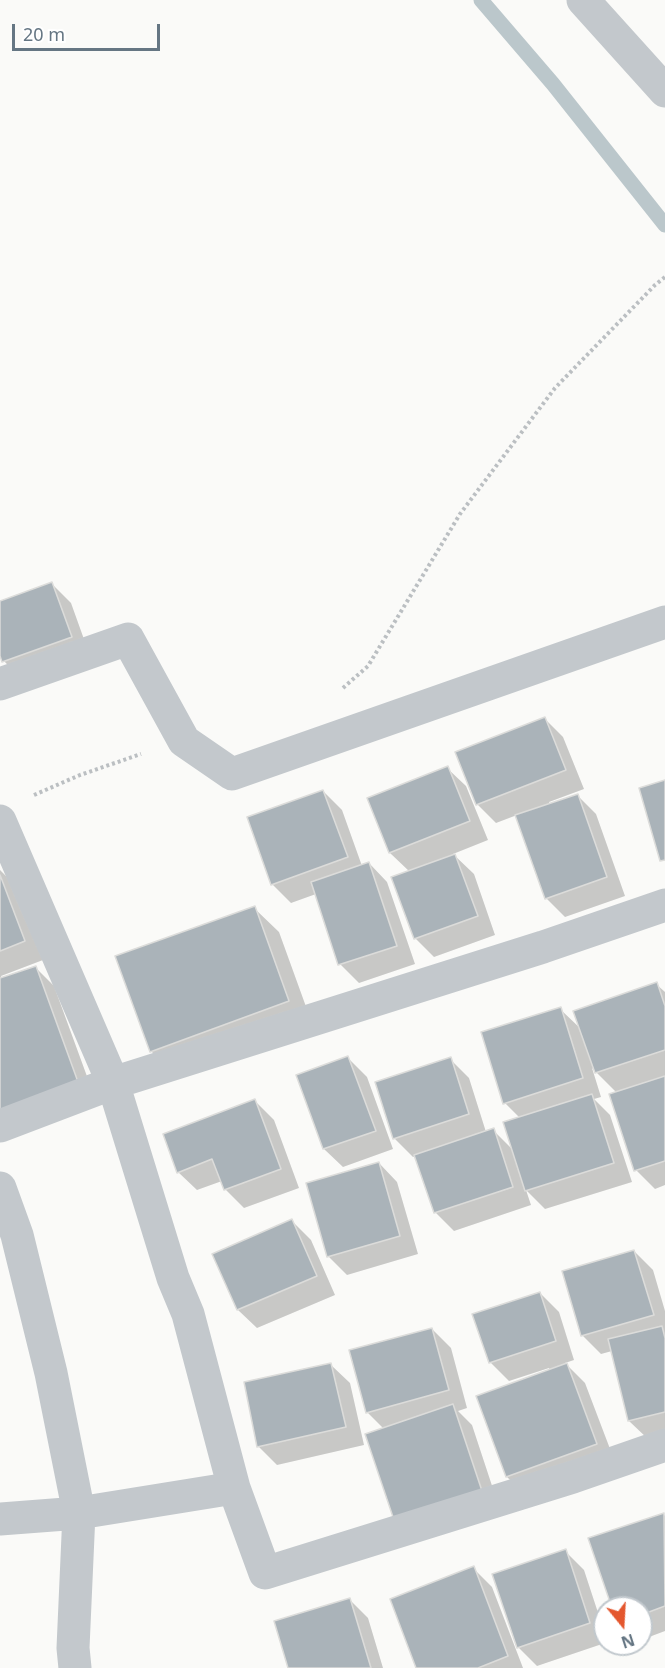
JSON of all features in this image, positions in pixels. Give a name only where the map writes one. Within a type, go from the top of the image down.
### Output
[{"type":"street","points":[[583,0],[665,91]]},
{"type":"street","points":[[0,684],[128,639],[184,741],[232,774],[665,622]]},
{"type":"street","points":[[0,821],[113,1083],[170,1268],[188,1314],[234,1488],[265,1573],[665,1446]]},
{"type":"street","points":[[0,1126],[113,1083],[543,947],[665,904]]},
{"type":"street","points":[[0,1188],[17,1235],[51,1373],[78,1513],[73,1648],[75,1668]]},
{"type":"street","points":[[0,1519],[78,1513],[234,1488]]},
{"type":"path","points":[[342,689],[368,666],[460,514],[555,388],[665,277]]},
{"type":"path","points":[[30,797],[80,775],[184,741]]},
{"type":"building","points":[[52,582],[72,637],[2,662],[0,656],[0,601]]},
{"type":"building","points":[[545,717],[566,770],[476,805],[455,752]]},
{"type":"building","points":[[448,766],[470,821],[389,853],[367,798]]},
{"type":"building","points":[[665,780],[665,860],[660,861],[639,788]]},
{"type":"building","points":[[323,790],[348,857],[271,885],[247,817]]},
{"type":"building","points":[[578,794],[607,877],[545,899],[515,815]]},
{"type":"building","points":[[455,854],[478,916],[414,939],[391,877]]},
{"type":"building","points":[[369,862],[397,946],[338,965],[311,882]]},
{"type":"building","points":[[0,875],[25,941],[0,951]]},
{"type":"building","points":[[255,906],[289,1001],[150,1052],[115,956]]},
{"type":"building","points":[[36,966],[78,1082],[0,1110],[0,978]]},
{"type":"building","points":[[657,982],[665,1006],[665,1050],[595,1073],[573,1011]]},
{"type":"building","points":[[561,1007],[583,1078],[503,1104],[481,1032]]},
{"type":"building","points":[[348,1056],[376,1131],[323,1149],[296,1075]]},
{"type":"building","points":[[451,1057],[469,1114],[393,1139],[375,1082]]},
{"type":"building","points":[[665,1076],[665,1161],[634,1171],[609,1094]]},
{"type":"building","points":[[592,1094],[614,1163],[525,1191],[503,1122]]},
{"type":"building","points":[[255,1099],[281,1169],[224,1190],[212,1159],[177,1173],[163,1134]]},
{"type":"building","points":[[494,1128],[513,1187],[434,1213],[414,1155]]},
{"type":"building","points":[[379,1162],[400,1236],[327,1257],[306,1183]]},
{"type":"building","points":[[292,1219],[317,1276],[237,1310],[212,1254]]},
{"type":"building","points":[[634,1250],[654,1315],[581,1336],[562,1271]]},
{"type":"building","points":[[540,1292],[556,1341],[489,1363],[472,1314]]},
{"type":"building","points":[[662,1326],[665,1338],[665,1412],[628,1421],[608,1339]]},
{"type":"building","points":[[432,1328],[449,1390],[366,1413],[349,1350]]},
{"type":"building","points":[[331,1363],[346,1427],[257,1447],[244,1382]]},
{"type":"building","points":[[567,1363],[597,1444],[506,1477],[476,1396]]},
{"type":"building","points":[[453,1404],[483,1494],[395,1523],[365,1434]]},
{"type":"building","points":[[664,1513],[665,1606],[653,1610],[653,1596],[608,1596],[588,1538]]},
{"type":"building","points":[[566,1549],[590,1623],[517,1648],[492,1574]]},
{"type":"building","points":[[474,1566],[508,1656],[478,1668],[416,1668],[390,1599]]},
{"type":"building","points":[[350,1598],[371,1668],[288,1668],[274,1621]]},
{"type":"waterway","points":[[481,0],[553,84],[665,225]]}]
